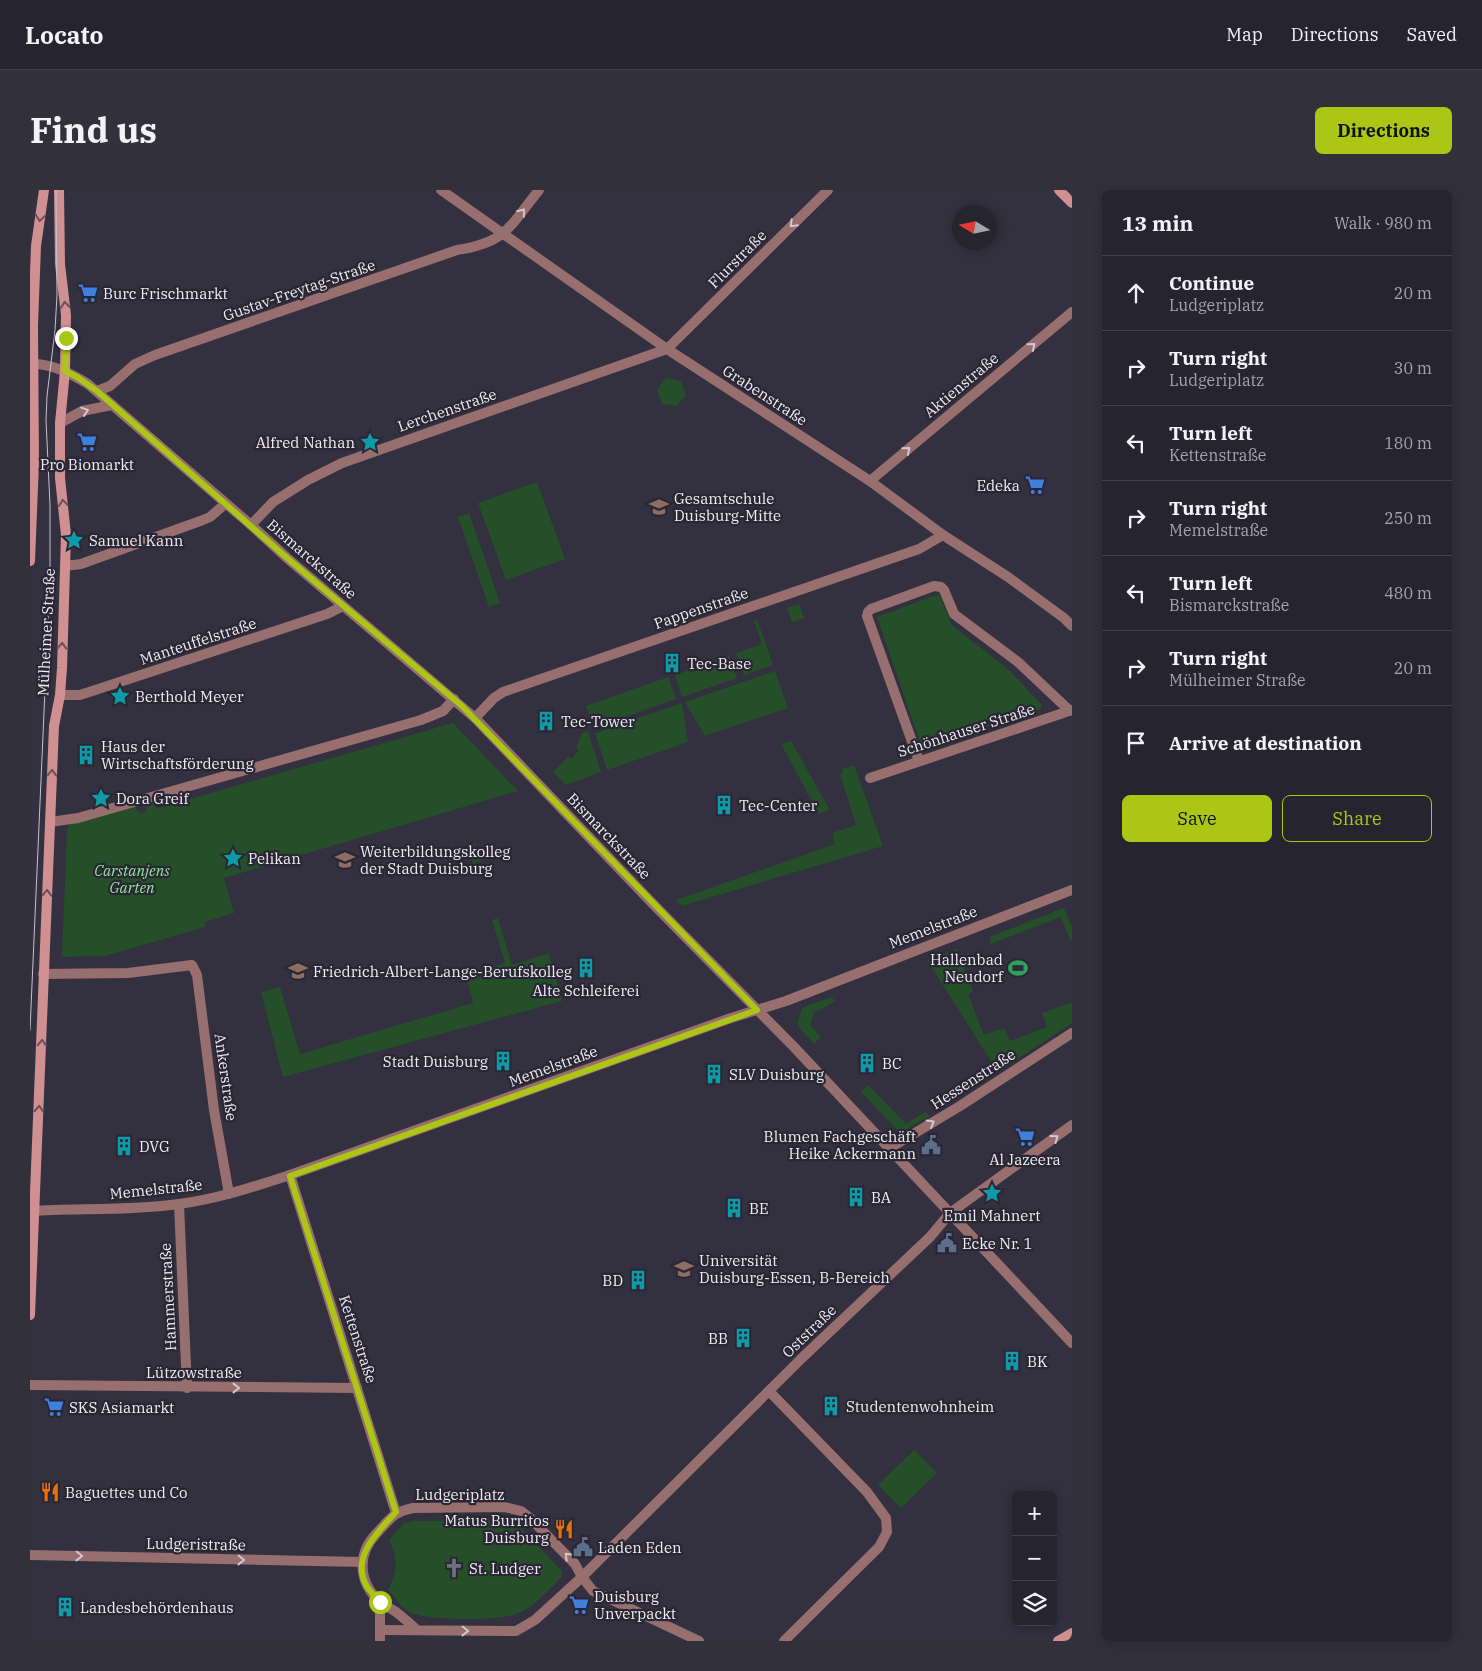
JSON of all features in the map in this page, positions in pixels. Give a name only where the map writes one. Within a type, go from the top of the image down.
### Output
[{"type":"main road","name":"Mülheimer Straße","points":[[30,561],[34,463],[31,364],[36,246],[44,190]]},
{"type":"main road","name":"Mülheimer Straße","points":[[30,1315],[32,1211],[40,1092],[54,726],[60,695],[66,528],[60,478],[60,423],[65,371],[66,315],[60,264],[59,190]]},
{"type":"main road","points":[[1059,190],[1072,203]]},
{"type":"main road","points":[[1058,1641],[1072,1633]]},
{"type":"street","name":"Grabenstraße","points":[[441,190],[667,349],[870,481],[943,536],[1008,577],[1072,626]]},
{"type":"street","points":[[504,234],[539,190]]},
{"type":"street","name":"Flurstraße","points":[[667,349],[828,190]]},
{"type":"street","name":"Gustav-Freytag-Straße","points":[[109,402],[106,392],[110,386],[135,364],[155,355],[457,250],[478,247],[504,234]]},
{"type":"street","name":"Aktienstraße","points":[[870,481],[1072,312]]},
{"type":"street","name":"Lerchenstraße","points":[[251,525],[274,502],[308,480],[342,464],[667,349]]},
{"type":"street","name":"Bismarckstraße","points":[[31,364],[45,365],[65,371],[97,391],[225,504],[475,718],[794,1047],[1072,1343]]},
{"type":"street","name":"Gustav-Freytag-Straße","points":[[97,391],[110,386]]},
{"type":"street","points":[[60,423],[82,411],[109,402]]},
{"type":"street","points":[[65,566],[81,564],[203,520],[210,517],[225,504]]},
{"type":"street","name":"Pappenstraße","points":[[475,718],[494,698],[503,692],[901,555],[943,536]]},
{"type":"street","points":[[919,761],[867,616],[871,609],[934,586],[941,587],[944,590],[954,614],[1018,662],[1071,711]]},
{"type":"street","name":"Manteuffelstraße","points":[[60,695],[80,694],[327,614],[343,606]]},
{"type":"street","points":[[50,822],[78,818],[421,720],[443,711],[454,699]]},
{"type":"street","name":"Schönhauser Straße","points":[[870,778],[1071,711]]},
{"type":"street","name":"Memelstraße","points":[[32,1211],[105,1210],[179,1204],[229,1194],[290,1176],[786,1001],[1072,890]]},
{"type":"street","name":"Ankerstraße","points":[[44,974],[128,973],[192,965],[197,975],[214,1110],[229,1194]]},
{"type":"street","name":"Hessenstraße","points":[[890,1148],[960,1106],[1072,1033]]},
{"type":"street","name":"Oststraße","points":[[582,1576],[803,1357],[930,1237],[950,1213],[1072,1125]]},
{"type":"street","name":"Kettenstraße","points":[[290,1176],[396,1512]]},
{"type":"street","name":"Hammerstraße","points":[[179,1204],[187,1388]]},
{"type":"street","name":"Lützowstraße","points":[[30,1385],[187,1388],[358,1388]]},
{"type":"street","points":[[769,1391],[867,1492],[886,1518],[887,1532],[879,1547],[784,1641]]},
{"type":"street","name":"Ludgeriplatz","points":[[362,1562],[365,1550],[373,1538],[396,1512],[413,1508],[504,1507],[521,1511],[531,1519],[576,1564],[593,1591],[698,1641]]},
{"type":"street","name":"Ludgeristraße","points":[[30,1555],[362,1562]]},
{"type":"street","points":[[362,1562],[363,1576],[368,1587],[380,1602],[417,1630]]},
{"type":"street","points":[[381,1630],[516,1631],[535,1620],[582,1576]]},
{"type":"street","points":[[380,1602],[380,1641]]},
{"type":"green space","points":[[666,378],[681,381],[686,395],[677,406],[662,404],[657,390]]},
{"type":"green space","points":[[537,482],[565,559],[506,580],[478,503]]},
{"type":"green space","points":[[469,513],[500,603],[489,607],[458,517]]},
{"type":"green space","points":[[939,594],[952,625],[1010,671],[1042,705],[1041,709],[922,748],[877,617]]},
{"type":"green space","points":[[799,604],[804,618],[792,622],[787,608]]},
{"type":"green space","points":[[757,619],[773,665],[744,675],[736,653],[762,644],[754,620]]},
{"type":"green space","points":[[729,656],[737,678],[682,697],[675,675]]},
{"type":"green space","points":[[775,671],[788,708],[705,736],[685,702]]},
{"type":"green space","points":[[668,677],[676,699],[593,728],[586,706]]},
{"type":"green space","points":[[682,703],[688,742],[607,770],[595,733]]},
{"type":"green space","name":"Carstanjens Garten","points":[[453,723],[518,791],[224,878],[234,913],[205,922],[205,927],[105,956],[62,957],[67,829],[70,824],[134,806],[140,813],[146,812],[146,804],[153,799],[156,809]]},
{"type":"green space","points":[[588,731],[601,772],[566,785],[553,772],[569,756],[572,759],[579,750],[576,748],[582,733]]},
{"type":"green space","points":[[791,741],[830,810],[819,814],[781,744]]},
{"type":"green space","points":[[854,765],[883,846],[682,906],[676,900],[835,844],[832,833],[856,825],[840,774],[843,773],[842,769]]},
{"type":"green space","points":[[475,843],[481,861],[473,864],[467,845]]},
{"type":"green space","points":[[1064,908],[1072,927],[1072,940],[1070,940],[1061,917],[991,944],[989,937]]},
{"type":"green space","points":[[498,918],[512,965],[549,953],[562,1001],[283,1077],[261,992],[280,987],[300,1054],[473,1003],[468,981],[485,976],[483,970],[505,963],[492,920]]},
{"type":"green space","points":[[957,949],[973,991],[968,994],[984,1035],[1004,1028],[1010,1041],[1047,1027],[1042,1013],[1072,1002],[1072,1023],[998,1072],[927,960]]},
{"type":"green space","points":[[831,997],[836,1001],[814,1013],[810,1025],[821,1037],[814,1044],[797,1025],[802,1008]]},
{"type":"green space","points":[[868,1085],[906,1124],[926,1111],[930,1116],[900,1133],[861,1092]]},
{"type":"green space","points":[[914,1450],[937,1473],[901,1508],[878,1485]]},
{"type":"green space","points":[[413,1521],[507,1521],[521,1528],[562,1571],[561,1578],[529,1608],[516,1614],[494,1618],[462,1619],[430,1617],[409,1612],[388,1590],[394,1577],[396,1565],[389,1540],[403,1524]]},
{"type":"tram line","points":[[30,1030],[50,576],[50,505],[46,420],[57,295],[56,190]]},
{"type":"place","name":"Burc Frischmarkt","points":[[88,293]]},
{"type":"place","name":"Pro Biomarkt","points":[[87,442]]},
{"type":"place","name":"Alfred Nathan","points":[[370,442]]},
{"type":"place","name":"Edeka","points":[[1035,485]]},
{"type":"place","name":"Gesamtschule Duisburg-Mitte","points":[[659,507]]},
{"type":"place","name":"Samuel Kann","points":[[74,540]]},
{"type":"place","name":"Tec-Base","points":[[672,663]]},
{"type":"place","name":"Berthold Meyer","points":[[120,696]]},
{"type":"place","name":"Tec-Tower","points":[[546,721]]},
{"type":"place","name":"Haus der Wirtschaftsförderung","points":[[86,755]]},
{"type":"place","name":"Dora Greif","points":[[101,798]]},
{"type":"place","name":"Tec-Center","points":[[724,805]]},
{"type":"place","name":"Pelikan","points":[[233,858]]},
{"type":"place","name":"Weiterbildungskolleg der Stadt Duisburg","points":[[345,860]]},
{"type":"place","name":"Alte Schleiferei","points":[[586,968]]},
{"type":"place","name":"Hallenbad Neudorf","points":[[1018,968]]},
{"type":"place","name":"Friedrich-Albert-Lange-Berufskolleg","points":[[298,971]]},
{"type":"place","name":"Stadt Duisburg","points":[[503,1061]]},
{"type":"place","name":"BC","points":[[867,1063]]},
{"type":"place","name":"SLV Duisburg","points":[[714,1074]]},
{"type":"place","name":"Al Jazeera","points":[[1025,1137]]},
{"type":"place","name":"Blumen Fachgeschäft Heike Ackermann","points":[[931,1145]]},
{"type":"place","name":"DVG","points":[[124,1146]]},
{"type":"place","name":"Emil Mahnert","points":[[992,1193]]},
{"type":"place","name":"BA","points":[[856,1197]]},
{"type":"place","name":"BE","points":[[734,1208]]},
{"type":"place","name":"Ecke Nr. 1","points":[[947,1243]]},
{"type":"place","name":"Universität Duisburg-Essen, B-Bereich","points":[[684,1269]]},
{"type":"place","name":"BD","points":[[638,1280]]},
{"type":"place","name":"BB","points":[[743,1338]]},
{"type":"place","name":"BK","points":[[1012,1361]]},
{"type":"place","name":"Studentenwohnheim","points":[[831,1406]]},
{"type":"place","name":"SKS Asiamarkt","points":[[54,1407]]},
{"type":"place","name":"Baguettes und Co","points":[[50,1492]]},
{"type":"place","name":"Matus Burritos Duisburg","points":[[564,1529]]},
{"type":"place","name":"Laden Eden","points":[[583,1547]]},
{"type":"place","name":"St. Ludger","points":[[454,1568]]},
{"type":"place","name":"Duisburg Unverpackt","points":[[579,1605]]},
{"type":"place","name":"Landesbehördenhaus","points":[[65,1607]]},
{"type":"route","points":[[66,338],[65,371],[97,391],[287,558],[475,718],[757,1010],[586,1069],[290,1176],[396,1512],[373,1538],[365,1550],[362,1562],[363,1576],[368,1587],[380,1602]]}]
